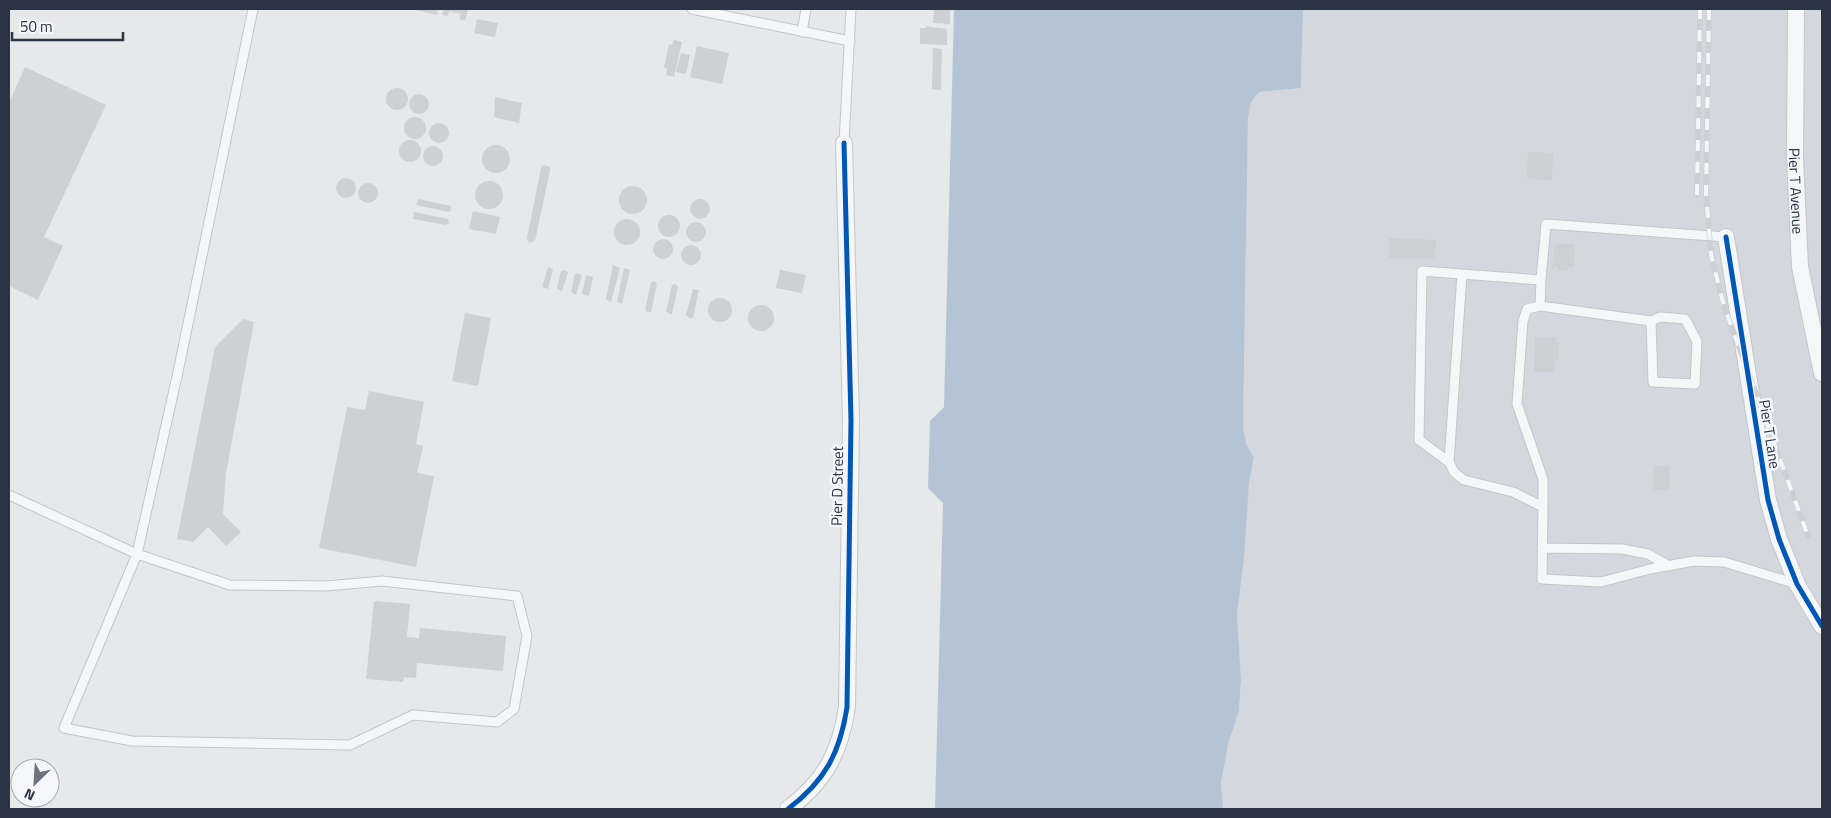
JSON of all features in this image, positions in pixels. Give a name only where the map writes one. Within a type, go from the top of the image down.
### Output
[{"type":"street","name":"Pier T Avenue","points":[[1796,9],[1795,158],[1800,267],[1822,373]]},
{"type":"street","name":"Pier D Street","points":[[788,809],[822,779],[843,733],[847,707],[851,420],[844,143]]},
{"type":"street","name":"Pier T Lane","points":[[1726,237],[1768,500],[1779,540],[1797,584],[1822,626]]},
{"type":"lane","points":[[9,495],[137,554],[230,585],[326,586],[382,581],[517,596],[527,636],[514,709],[497,722],[413,715],[350,745],[132,741],[64,728],[137,554],[180,364],[253,9]]},
{"type":"lane","points":[[692,9],[850,41]]},
{"type":"lane","points":[[802,32],[806,9]]},
{"type":"lane","points":[[844,143],[851,9]]},
{"type":"lane","points":[[1540,306],[1546,224],[1726,237]]},
{"type":"lane","points":[[1541,280],[1422,271],[1419,440],[1449,462],[1454,472],[1464,480],[1513,492],[1542,507]]},
{"type":"lane","points":[[1449,462],[1462,274]]},
{"type":"lane","points":[[1651,321],[1653,382],[1695,384],[1697,341],[1685,319],[1660,316],[1651,321],[1540,306],[1527,309],[1523,321],[1517,404],[1543,479],[1542,579],[1601,582],[1694,561],[1724,562],[1797,584]]},
{"type":"lane","points":[[1542,548],[1622,549],[1648,554],[1669,566]]},
{"type":"shaded area","points":[[1303,9],[1822,9],[1822,809],[1223,809],[1221,782],[1229,741],[1239,711],[1241,680],[1237,614],[1249,484],[1254,457],[1247,446],[1243,429],[1248,118],[1251,102],[1259,92],[1301,88]]},
{"type":"water","points":[[954,9],[1303,9],[1301,88],[1259,92],[1251,102],[1248,118],[1243,429],[1247,446],[1254,457],[1249,484],[1244,557],[1237,614],[1241,680],[1239,711],[1229,741],[1221,782],[1223,809],[935,809],[943,503],[928,488],[930,421],[944,407]]},
{"type":"building","points":[[412,9],[438,9],[437,15]]},
{"type":"building","points":[[444,9],[468,9],[465,21],[459,19],[461,14],[449,11],[448,16],[442,15]]},
{"type":"building","points":[[934,9],[950,9],[950,24],[933,23]]},
{"type":"building","points":[[477,19],[498,23],[495,37],[474,33]]},
{"type":"building","points":[[926,26],[947,29],[947,45],[920,44],[920,28],[926,28]]},
{"type":"building","points":[[674,40],[682,42],[674,77],[666,75],[667,68],[664,68],[669,44],[672,45]]},
{"type":"building","points":[[697,46],[729,53],[722,84],[690,77]]},
{"type":"building","points":[[933,48],[942,49],[941,90],[932,89]]},
{"type":"building","points":[[681,53],[690,55],[686,74],[676,72]]},
{"type":"building","points":[[25,67],[106,105],[44,237],[63,246],[38,300],[9,286],[9,103]]},
{"type":"building","points":[[397,88],[405,91],[408,99],[405,107],[397,110],[389,107],[386,99],[389,91]]},
{"type":"building","points":[[415,94],[423,94],[429,100],[429,108],[423,114],[415,114],[409,108],[409,100]]},
{"type":"building","points":[[495,97],[522,103],[519,123],[494,117]]},
{"type":"building","points":[[415,117],[425,124],[426,128],[419,138],[415,139],[405,132],[404,128],[411,118]]},
{"type":"building","points":[[439,123],[446,126],[449,133],[446,140],[439,143],[432,140],[429,133],[432,126]]},
{"type":"building","points":[[410,140],[418,143],[421,151],[418,159],[410,162],[402,159],[399,151],[402,143]]},
{"type":"building","points":[[496,145],[506,149],[510,159],[506,169],[496,173],[486,169],[482,159],[486,149]]},
{"type":"building","points":[[429,146],[437,146],[443,152],[443,160],[437,166],[429,166],[423,160],[423,152]]},
{"type":"building","points":[[1528,152],[1553,153],[1552,180],[1527,179]]},
{"type":"building","points":[[544,165],[550,167],[550,171],[535,241],[529,243],[527,238],[541,168]]},
{"type":"building","points":[[346,178],[353,181],[356,188],[353,195],[346,198],[339,195],[336,188],[339,181]]},
{"type":"building","points":[[489,181],[499,185],[503,195],[499,205],[489,209],[479,205],[475,195],[479,185]]},
{"type":"building","points":[[368,183],[375,186],[378,193],[375,200],[368,203],[361,200],[358,193],[361,186]]},
{"type":"building","points":[[633,186],[643,190],[647,200],[643,210],[633,214],[623,210],[619,200],[623,190]]},
{"type":"building","points":[[418,199],[451,206],[451,210],[449,212],[416,205]]},
{"type":"building","points":[[700,199],[707,202],[710,209],[707,216],[700,219],[693,216],[690,209],[693,202]]},
{"type":"building","points":[[473,211],[500,217],[496,234],[469,229]]},
{"type":"building","points":[[414,212],[448,219],[449,223],[446,225],[413,219]]},
{"type":"building","points":[[669,215],[677,218],[680,226],[677,234],[669,237],[661,234],[658,226],[661,218]]},
{"type":"building","points":[[627,219],[637,222],[640,232],[637,242],[627,245],[617,242],[614,232],[617,222]]},
{"type":"building","points":[[696,222],[703,225],[706,232],[703,239],[696,242],[689,239],[686,232],[689,225]]},
{"type":"building","points":[[1389,238],[1436,240],[1435,259],[1389,258]]},
{"type":"building","points":[[659,239],[667,239],[673,245],[673,253],[667,259],[659,259],[653,253],[653,245]]},
{"type":"building","points":[[1556,244],[1575,244],[1574,267],[1568,267],[1568,271],[1557,270],[1557,266],[1552,269],[1554,247],[1556,247]]},
{"type":"building","points":[[691,245],[698,248],[701,255],[698,262],[691,265],[684,262],[681,255],[684,248]]},
{"type":"building","points":[[613,265],[620,268],[611,302],[606,299]]},
{"type":"building","points":[[548,267],[553,269],[548,289],[542,287]]},
{"type":"building","points":[[624,268],[630,270],[622,304],[617,302]]},
{"type":"building","points":[[780,270],[806,275],[802,293],[776,288]]},
{"type":"building","points":[[561,271],[568,272],[562,292],[557,288]]},
{"type":"building","points":[[575,273],[582,275],[576,295],[571,292]]},
{"type":"building","points":[[586,275],[593,277],[589,296],[582,294]]},
{"type":"building","points":[[654,281],[657,284],[651,312],[647,312],[645,310],[651,282]]},
{"type":"building","points":[[675,284],[678,287],[672,314],[670,314],[666,311],[672,285]]},
{"type":"building","points":[[693,289],[699,290],[693,318],[689,318],[686,315]]},
{"type":"building","points":[[720,298],[725,299],[731,305],[731,315],[725,321],[720,322],[715,321],[709,315],[708,310],[709,305],[715,299]]},
{"type":"building","points":[[761,305],[770,309],[774,318],[770,327],[761,331],[752,327],[748,318],[752,309]]},
{"type":"building","points":[[465,313],[491,318],[478,386],[452,381]]},
{"type":"building","points":[[243,319],[254,322],[226,473],[223,514],[241,532],[226,546],[208,527],[193,542],[177,539],[215,347]]},
{"type":"building","points":[[1535,337],[1556,338],[1556,342],[1559,342],[1559,360],[1555,360],[1555,372],[1534,372]]},
{"type":"building","points":[[369,391],[424,402],[416,444],[423,446],[417,473],[434,476],[416,567],[319,548],[347,407],[365,410]]},
{"type":"building","points":[[1654,466],[1670,466],[1670,490],[1653,490]]},
{"type":"building","points":[[374,601],[410,604],[407,637],[419,638],[420,628],[506,636],[503,671],[417,663],[416,678],[404,677],[403,682],[366,679]]},
{"type":"railway","points":[[1697,195],[1700,9]]},
{"type":"railway","points":[[1709,9],[1706,194],[1711,255],[1724,306],[1808,536]]},
{"type":"cycle path","points":[[788,809],[812,788],[829,765],[840,738],[847,707],[851,420],[844,143]]},
{"type":"cycle path","points":[[1726,237],[1768,500],[1779,539],[1797,584],[1822,626]]}]
